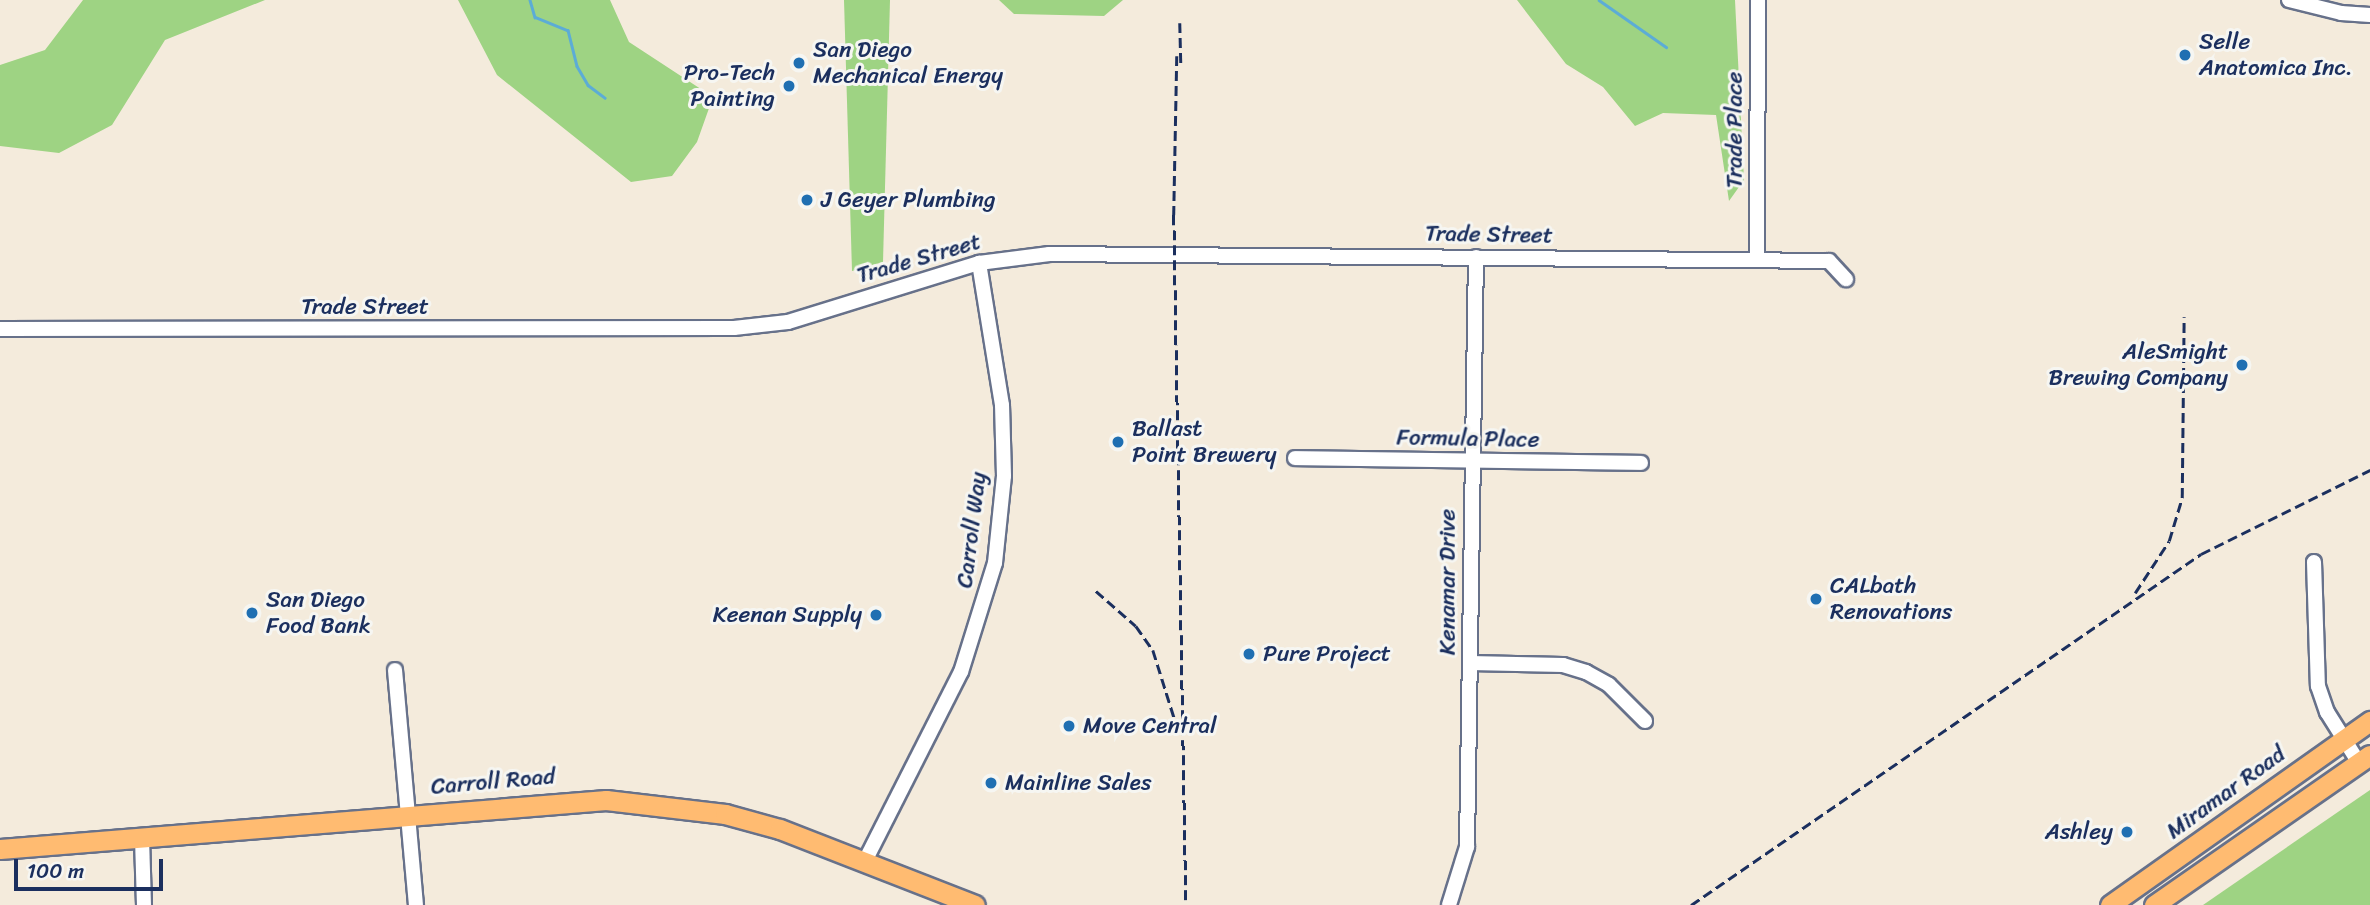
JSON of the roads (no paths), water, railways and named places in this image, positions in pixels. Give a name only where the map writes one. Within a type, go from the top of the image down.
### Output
[{"type":"main road","name":"Miramar Road","points":[[2110,905],[2370,721]]},
{"type":"main road","points":[[2154,905],[2364,759]]},
{"type":"main road","name":"Carroll Road","points":[[0,849],[566,801],[656,803],[772,827],[975,905]]},
{"type":"street","name":"Trade Place","points":[[1757,260],[1758,0]]},
{"type":"street","points":[[2289,0],[2341,13],[2370,15]]},
{"type":"street","name":"Trade Street","points":[[0,329],[734,328],[788,322],[979,263],[1049,254],[1829,261],[1846,279]]},
{"type":"street","name":"Kenamar Drive","points":[[1449,905],[1467,847],[1476,257]]},
{"type":"street","name":"Carroll Way","points":[[865,861],[961,672],[995,563],[1004,476],[1002,405],[979,263]]},
{"type":"street","name":"Formula Place","points":[[1295,458],[1472,463],[1641,463]]},
{"type":"street","points":[[2314,562],[2318,686],[2327,712],[2364,759]]},
{"type":"street","points":[[1470,663],[1563,665],[1586,672],[1609,685],[1645,721]]},
{"type":"street","points":[[395,670],[416,905]]},
{"type":"street","points":[[142,838],[144,905]]},
{"type":"waterway","points":[[530,0],[535,17],[568,30],[577,66],[588,85],[605,98]]},
{"type":"waterway","points":[[1599,0],[1666,47]]},
{"type":"railway","points":[[1180,23],[1181,64]]},
{"type":"railway","points":[[1177,56],[1174,215],[1186,905]]},
{"type":"railway","points":[[2135,593],[2169,541],[2182,498],[2184,317]]},
{"type":"railway","points":[[1691,905],[2201,554],[2370,470]]},
{"type":"railway","points":[[1096,591],[1136,626],[1153,650],[1175,720]]},
{"type":"place","name":"Selle Anatomica Inc.","points":[[2185,55]]},
{"type":"place","name":"San Diego Mechanical Energy","points":[[799,63]]},
{"type":"place","name":"Pro-Tech Painting","points":[[789,86]]},
{"type":"place","name":"J Geyer Plumbing","points":[[807,200]]},
{"type":"place","name":"AleSmight Brewing Company","points":[[2242,365]]},
{"type":"place","name":"Ballast Point Brewery","points":[[1118,442]]},
{"type":"place","name":"CALbath Renovations","points":[[1816,599]]},
{"type":"place","name":"San Diego Food Bank","points":[[252,613]]},
{"type":"place","name":"Keenan Supply","points":[[876,615]]},
{"type":"place","name":"Pure Project","points":[[1249,654]]},
{"type":"place","name":"Move Central","points":[[1069,726]]},
{"type":"place","name":"Mainline Sales","points":[[991,783]]},
{"type":"place","name":"Ashley","points":[[2127,832]]}]
